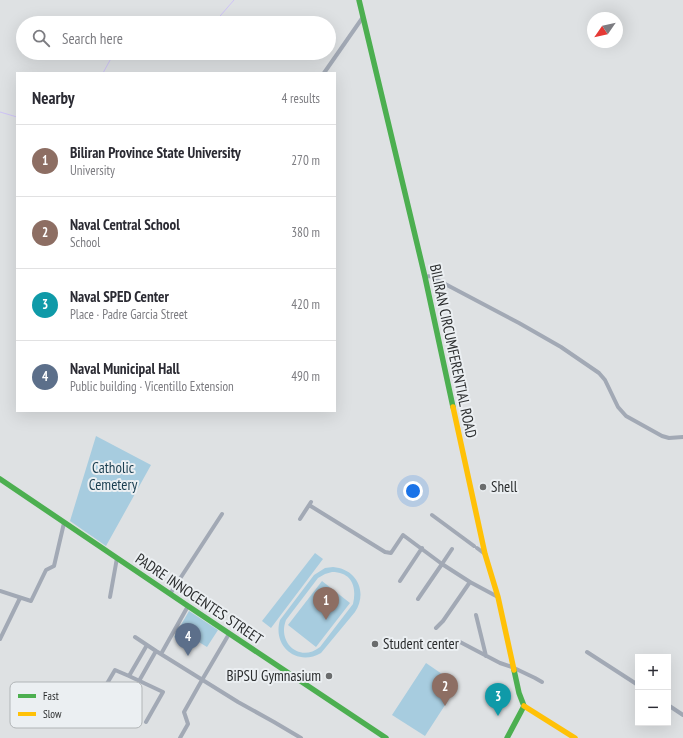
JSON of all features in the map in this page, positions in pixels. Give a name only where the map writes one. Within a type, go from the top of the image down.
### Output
[{"type":"main road","name":"BILIRAN CIRCUMFERENTIAL ROAD","points":[[359,0],[425,277],[485,554],[498,597],[512,667],[524,706]]},
{"type":"main road","name":"PADRE INNOCENTES STREET","points":[[0,479],[377,735],[386,738]]},
{"type":"main road","points":[[507,738],[524,706],[575,738]]},
{"type":"street","points":[[336,55],[363,16]]},
{"type":"street","points":[[325,72],[333,60]]},
{"type":"street","points":[[425,277],[430,276],[561,346],[599,373],[605,380],[618,407],[626,416],[662,436],[669,438],[683,437]]},
{"type":"street","points":[[300,519],[310,503],[385,552],[391,553],[403,535],[442,564],[470,582],[498,597]]},
{"type":"street","points":[[170,594],[222,514]]},
{"type":"street","points":[[432,516],[485,554]]},
{"type":"street","points":[[0,591],[31,601],[46,570],[54,566],[64,523]]},
{"type":"street","points":[[400,581],[422,548]]},
{"type":"street","points":[[418,599],[452,549]]},
{"type":"street","points":[[110,597],[117,558]]},
{"type":"street","points":[[436,628],[470,582]]},
{"type":"street","points":[[0,639],[20,598]]},
{"type":"street","points":[[140,681],[188,606]]},
{"type":"street","points":[[476,615],[486,656]]},
{"type":"street","points":[[180,738],[188,724],[184,712],[229,634]]},
{"type":"street","points":[[135,637],[238,702],[301,738]]},
{"type":"street","points":[[460,642],[500,663],[512,667],[542,682]]},
{"type":"street","points":[[129,676],[147,645]]},
{"type":"street","points":[[587,652],[635,682]]},
{"type":"street","points":[[108,682],[115,670],[163,692],[146,722]]},
{"type":"street","points":[[671,707],[683,715]]},
{"type":"green space","name":"Catholic Cemetery","points":[[96,436],[151,465],[106,546],[70,521]]},
{"type":"green space","points":[[315,553],[323,559],[271,628],[262,621]]},
{"type":"green space","points":[[333,567],[341,569],[354,577],[360,590],[359,604],[355,612],[321,653],[312,657],[295,656],[288,652],[283,646],[278,629],[280,620],[314,575],[325,568]],"holes":[[[332,572],[344,575],[352,582],[354,592],[353,604],[320,647],[305,653],[298,652],[292,648],[285,636],[284,628],[286,620],[318,578]]]},
{"type":"green space","points":[[322,581],[350,603],[316,647],[288,625]]},
{"type":"green space","points":[[189,611],[218,630],[207,647],[189,636],[184,644],[174,637]]},
{"type":"green space","points":[[426,663],[458,685],[425,736],[392,715]]},
{"type":"waterway","points":[[220,16],[234,0]]},
{"type":"waterway","points":[[104,72],[110,60]]},
{"type":"waterway","points":[[0,112],[16,117]]},
{"type":"traffic: fast","points":[[359,0],[425,277],[453,407]]},
{"type":"traffic: fast","points":[[0,479],[386,738]]},
{"type":"traffic: fast","points":[[507,738],[524,706],[519,693],[514,670]]},
{"type":"traffic: slow","points":[[453,407],[485,554],[498,597],[514,670]]},
{"type":"traffic: slow","points":[[524,706],[575,738]]},
{"type":"place","name":"Shell","points":[[483,487]]},
{"type":"place","name":"Biliran Province State University","points":[[326,620]]},
{"type":"place","name":"Student center","points":[[375,644]]},
{"type":"place","name":"Naval Municipal Hall","points":[[188,656]]},
{"type":"place","name":"BiPSU Gymnasium","points":[[329,676]]},
{"type":"place","name":"Naval Central School","points":[[445,706]]},
{"type":"place","name":"Naval SPED Center","points":[[498,716]]}]
